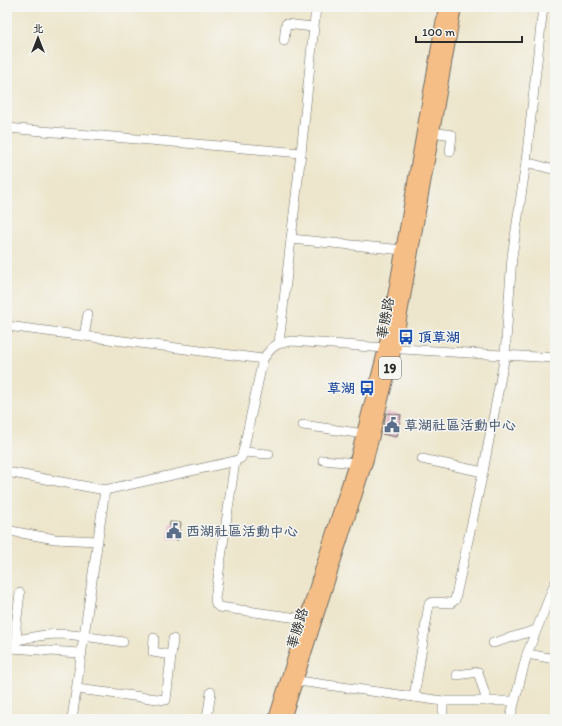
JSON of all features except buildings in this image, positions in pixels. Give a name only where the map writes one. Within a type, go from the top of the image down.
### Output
[{"type":"main road","name":"華勝路","points":[[311,620],[355,463],[390,348],[402,250],[445,7]]},
{"type":"main road","name":"華勝路","points":[[284,719],[292,680],[366,459],[390,348],[433,132],[455,7]]},
{"type":"main road","name":"華勝路","points":[[275,719],[292,680]]},
{"type":"street","points":[[279,343],[316,7]]},
{"type":"street","points":[[414,697],[429,604],[433,602],[451,603],[454,600],[483,472],[505,355],[512,257],[526,162],[543,7]]},
{"type":"street","points":[[284,41],[286,24],[314,28]]},
{"type":"street","points":[[7,128],[301,153]]},
{"type":"street","points":[[433,132],[452,135],[450,152]]},
{"type":"street","points":[[526,162],[555,170]]},
{"type":"street","points":[[291,239],[402,250]]},
{"type":"street","points":[[84,336],[88,314]]},
{"type":"street","points":[[7,326],[263,358]]},
{"type":"street","points":[[7,472],[105,490],[236,461],[241,458],[243,452],[263,358],[279,343],[292,340],[390,348],[555,358]]},
{"type":"street","points":[[303,425],[364,434]]},
{"type":"street","points":[[243,452],[269,454]]},
{"type":"street","points":[[422,459],[483,472]]},
{"type":"street","points":[[323,460],[355,463]]},
{"type":"street","points":[[236,461],[215,599],[216,604],[219,607],[311,620]]},
{"type":"street","points":[[72,719],[105,490]]},
{"type":"street","points":[[7,530],[54,540],[98,541]]},
{"type":"street","points":[[510,719],[527,654],[555,583]]},
{"type":"street","points":[[13,645],[20,593]]},
{"type":"street","points":[[493,643],[536,630]]},
{"type":"street","points":[[13,645],[33,637],[60,634],[123,642]]},
{"type":"street","points":[[154,638],[153,652],[171,655]]},
{"type":"street","points":[[77,689],[166,700],[173,639]]},
{"type":"street","points":[[13,645],[54,652],[82,654]]},
{"type":"street","points":[[527,654],[555,659]]},
{"type":"street","points":[[457,676],[478,672],[487,701]]},
{"type":"street","points":[[292,680],[443,700],[514,701]]},
{"type":"street","points":[[207,719],[211,692]]},
{"type":"street","points":[[443,700],[443,719]]},
{"type":"place","name":"頂草湖","points":[[406,337]]},
{"type":"place","name":"草湖","points":[[367,388]]},
{"type":"place","name":"草湖社區活動中心","points":[[392,425]]},
{"type":"place","name":"西湖社區活動中心","points":[[174,531]]}]
